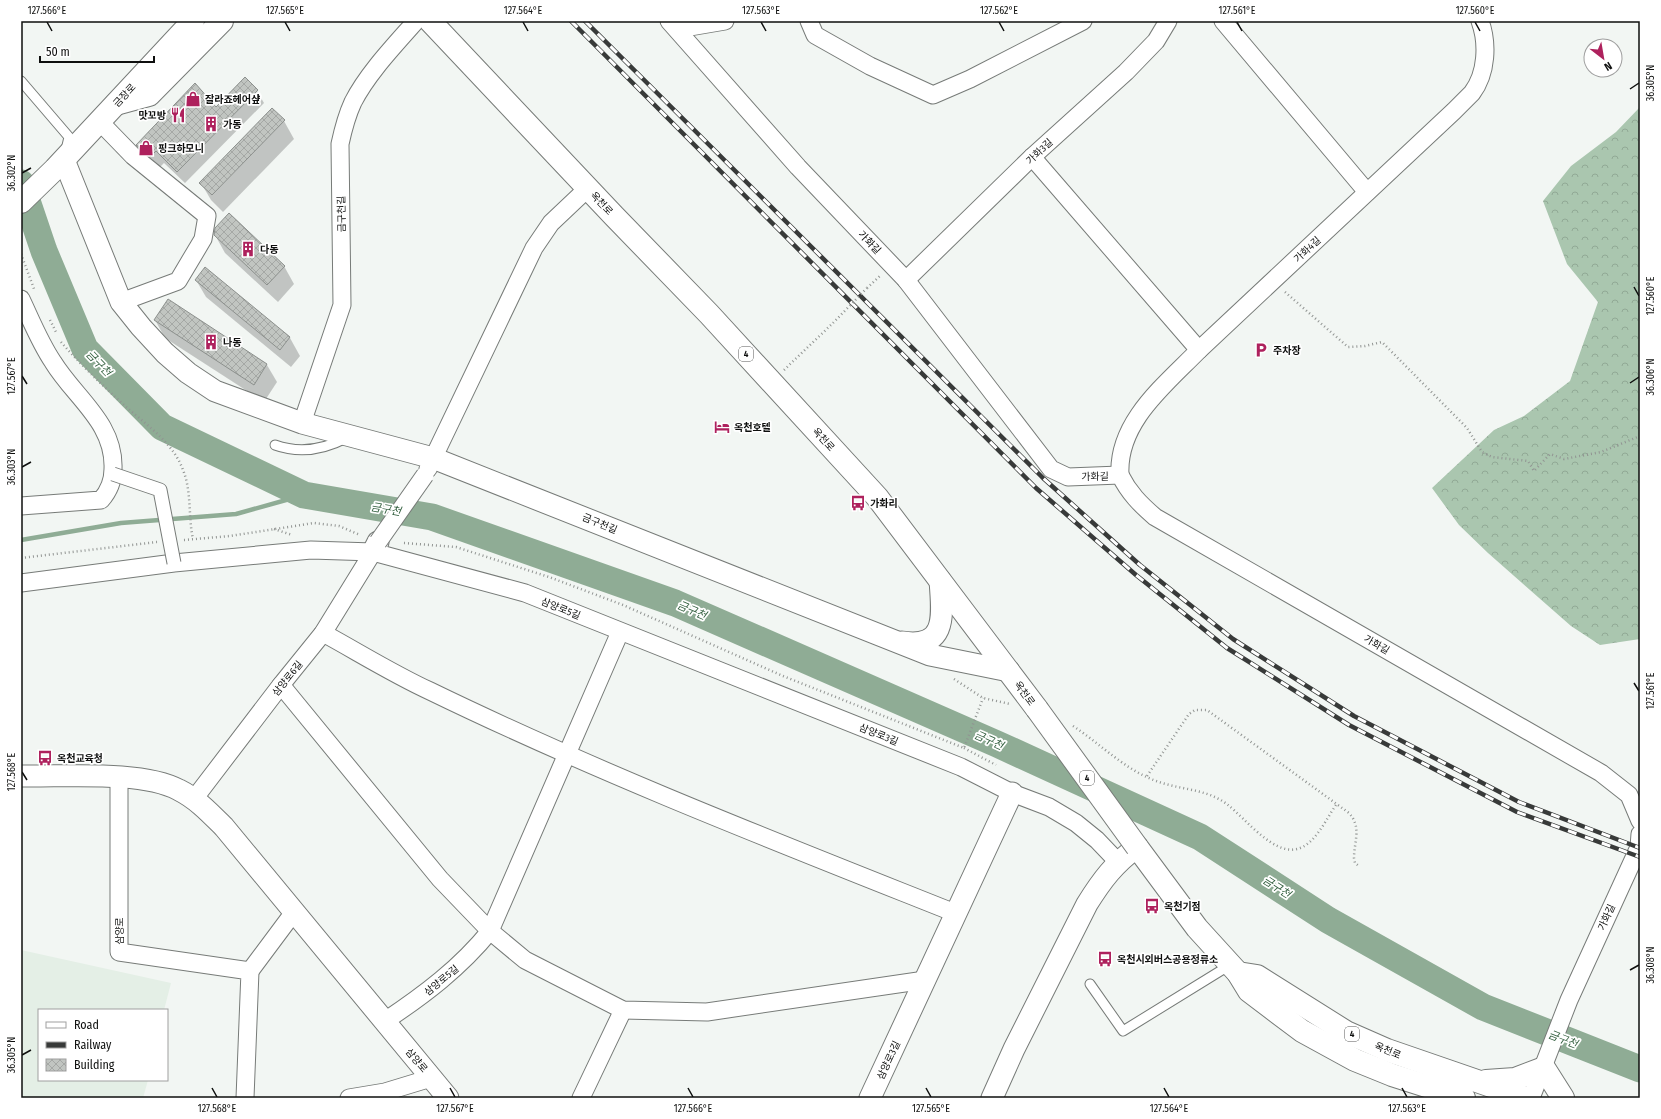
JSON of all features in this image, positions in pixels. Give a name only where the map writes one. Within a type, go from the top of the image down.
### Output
[{"type":"main road","name":"금장로","points":[[21,202],[100,122],[193,21]]},
{"type":"main road","points":[[116,104],[149,95],[222,21]]},
{"type":"main road","name":"옥천로","points":[[430,21],[709,314],[877,496],[1009,671],[1027,708]]},
{"type":"main road","name":"4","points":[[1027,708],[1137,847],[1197,928],[1234,969],[1249,991],[1302,1031],[1329,1047],[1392,1075],[1463,1093],[1526,1098]]},
{"type":"main road","points":[[1463,1093],[1515,1079],[1546,1063],[1563,1098]]},
{"type":"street","name":"금구천길","points":[[302,423],[342,305],[340,144],[344,127],[353,102],[392,48],[416,21]]},
{"type":"street","points":[[674,25],[725,21]]},
{"type":"street","points":[[809,21],[815,35],[870,66],[933,95],[970,79],[1083,21]]},
{"type":"street","name":"가화3길","points":[[906,280],[1032,157],[1156,41],[1168,21]]},
{"type":"street","points":[[1223,21],[1367,192]]},
{"type":"street","name":"가화4길","points":[[1120,475],[1119,461],[1124,442],[1134,421],[1165,385],[1199,350],[1473,92],[1480,74],[1486,51],[1484,34],[1480,21]]},
{"type":"street","name":"가화길","points":[[674,25],[798,167],[906,280],[1051,469],[1068,477],[1120,475],[1127,490],[1139,504],[1155,517],[1601,773],[1629,795],[1640,821]]},
{"type":"street","points":[[100,122],[133,156],[206,216],[203,239],[178,281],[121,302]]},
{"type":"street","points":[[1032,157],[1199,350]]},
{"type":"street","name":"금구천길","points":[[59,165],[121,302],[165,353],[193,376],[215,391],[302,423],[349,436],[892,641]]},
{"type":"street","name":"옥천로","points":[[375,547],[429,466],[534,248],[551,223],[588,188]]},
{"type":"street","points":[[21,299],[36,333],[53,363],[105,429],[112,452],[113,474],[107,493],[101,500],[21,506]]},
{"type":"street","points":[[113,474],[160,490],[174,563]]},
{"type":"street","name":"삼양로5길","points":[[21,583],[174,563],[311,550],[375,547],[525,593],[620,632],[490,930],[456,968],[423,996],[385,1021]]},
{"type":"street","name":"삼양로6길","points":[[194,799],[322,633],[375,547]]},
{"type":"street","points":[[892,641],[918,644],[928,640],[938,633],[941,615],[940,580]]},
{"type":"street","name":"삼양로3길","points":[[620,632],[961,767],[1012,793],[870,1098]]},
{"type":"street","points":[[322,633],[428,691],[567,754],[731,824],[956,913]]},
{"type":"street","points":[[892,641],[930,655],[1009,671]]},
{"type":"street","points":[[281,685],[440,879],[490,930],[525,960],[623,1010],[706,1012],[925,980]]},
{"type":"street","name":"삼양로","points":[[21,776],[119,777],[152,780],[179,789],[194,799],[224,827],[448,1098]]},
{"type":"street","name":"삼양로","points":[[119,777],[119,952],[250,971]]},
{"type":"street","points":[[1012,793],[1049,807],[1076,823],[1097,840],[1118,862]]},
{"type":"street","name":"가화길","points":[[1546,1063],[1569,1000],[1639,847],[1640,834]]},
{"type":"street","points":[[992,1098],[1014,1049],[1087,904],[1100,883],[1118,862],[1137,847]]},
{"type":"street","points":[[245,1098],[250,971],[294,912]]},
{"type":"street","points":[[581,1098],[623,1010]]},
{"type":"street","points":[[1531,1098],[1546,1063]]},
{"type":"street","points":[[349,1098],[385,1092],[431,1078]]},
{"type":"lane","points":[[21,81],[69,136],[59,165]]},
{"type":"lane","points":[[275,445],[287,450],[311,450],[332,445],[349,436]]},
{"type":"lane","points":[[1090,984],[1123,1031],[1234,969]]},
{"type":"path","points":[[21,254],[37,295]]},
{"type":"path","points":[[1273,281],[1348,347],[1365,346],[1382,342],[1467,428],[1482,452],[1528,461],[1534,471],[1550,454],[1564,459],[1601,452],[1640,436]]},
{"type":"path","points":[[772,382],[874,282]]},
{"type":"path","points":[[47,315],[61,342],[76,359],[172,450],[184,471],[190,504],[193,538]]},
{"type":"path","points":[[950,675],[983,698],[1027,708]]},
{"type":"path","points":[[966,744],[983,698]]},
{"type":"path","points":[[1147,776],[1189,714],[1195,710],[1202,709],[1212,713],[1336,805],[1349,813],[1355,822],[1357,838],[1354,858],[1359,866]]},
{"type":"path","points":[[1066,722],[1128,767],[1159,782],[1218,798],[1271,842],[1287,850],[1296,850],[1309,843],[1336,805]]},
{"type":"shaded area","points":[[21,950],[171,983],[164,1009],[38,1009],[38,1081],[148,1081],[143,1098],[21,1098]]},
{"type":"green space","points":[[1640,107],[1640,639],[1600,645],[1571,626],[1488,553],[1459,525],[1432,488],[1494,430],[1524,416],[1570,381],[1598,302],[1567,264],[1543,201],[1571,166],[1616,132]]},
{"type":"building","points":[[245,77],[258,90],[177,172],[156,151],[150,157],[136,145],[195,83],[216,107]]},
{"type":"building","points":[[272,108],[285,120],[212,195],[199,183]]},
{"type":"building","name":"다동","points":[[229,213],[285,266],[267,285],[214,235],[215,228]]},
{"type":"building","points":[[205,267],[290,337],[280,350],[195,280]]},
{"type":"building","name":"나동","points":[[168,299],[267,364],[254,385],[154,320]]},
{"type":"waterway","name":"금구천","points":[[21,183],[44,251],[85,349],[162,427],[304,495],[432,517],[675,603],[997,744],[1200,837],[1328,920],[1483,1007],[1640,1069]]},
{"type":"waterway","name":"금구천","points":[[21,540],[121,523],[236,514],[304,495]]},
{"type":"railway","points":[[571,21],[1036,488],[1136,575],[1227,648],[1349,725],[1517,812],[1640,857]]},
{"type":"railway","points":[[585,21],[1043,478],[1140,565],[1233,639],[1354,716],[1519,802],[1640,848]]},
{"type":"place","name":"잘라죠헤어샾","points":[[193,99]]},
{"type":"place","name":"맛꼬방","points":[[178,115]]},
{"type":"place","name":"가동","points":[[211,124]]},
{"type":"place","name":"핑크하모니","points":[[146,148]]},
{"type":"place","name":"다동","points":[[248,249]]},
{"type":"place","name":"나동","points":[[211,342]]},
{"type":"place","name":"주차장","points":[[1261,350]]},
{"type":"place","name":"옥천호텔","points":[[722,427]]},
{"type":"place","name":"가화리","points":[[858,503]]},
{"type":"place","name":"옥천교육청","points":[[45,758]]},
{"type":"place","name":"옥천기점","points":[[1152,906]]},
{"type":"place","name":"옥천시외버스공용정류소","points":[[1105,959]]}]
